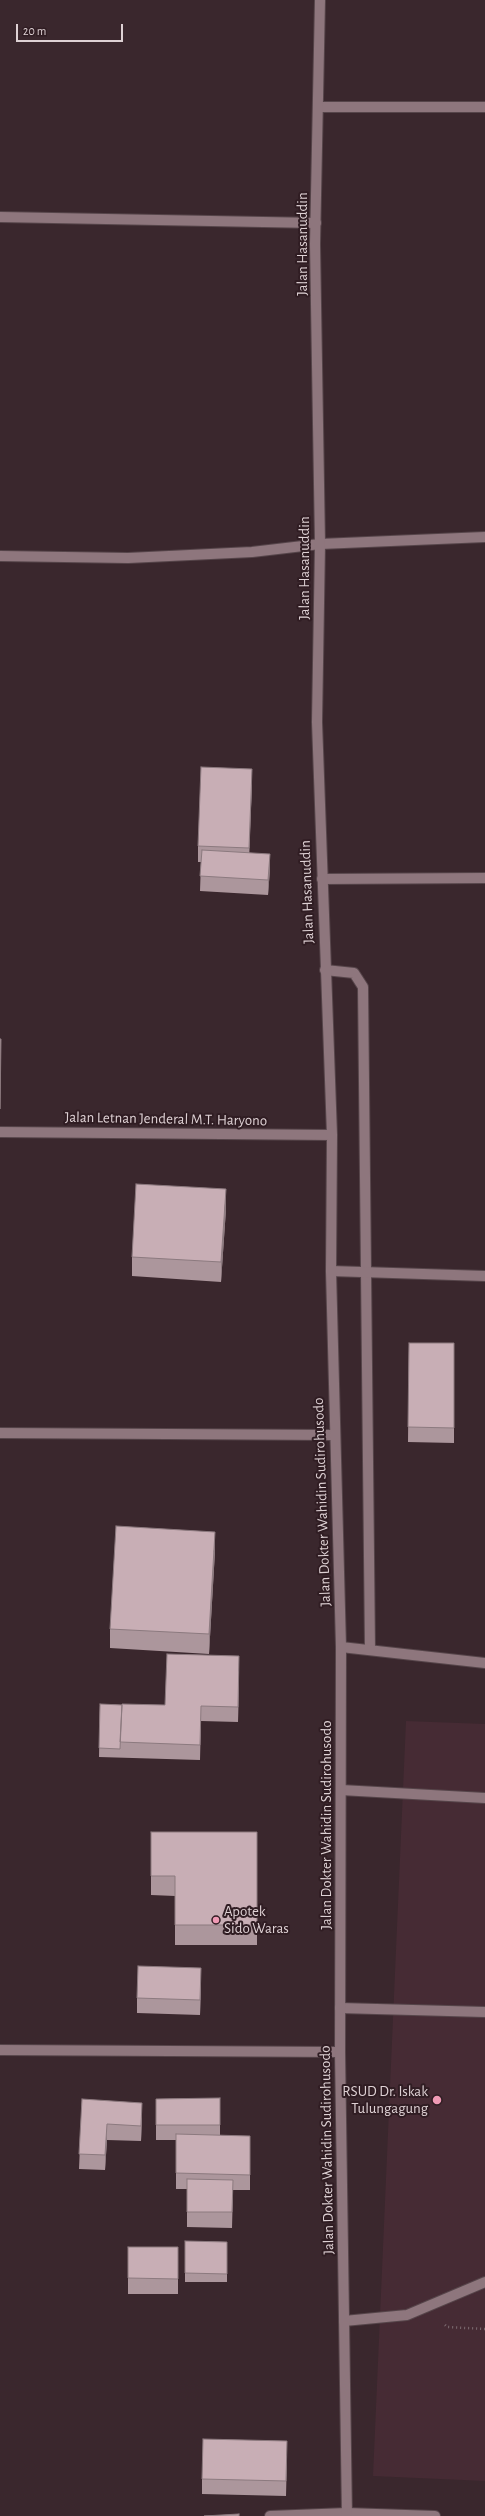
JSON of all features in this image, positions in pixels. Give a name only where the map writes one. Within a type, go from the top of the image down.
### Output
[{"type":"street","name":"Jalan Hasanuddin","points":[[320,0],[316,223],[320,544],[317,722],[332,1135]]},
{"type":"street","points":[[318,107],[485,107]]},
{"type":"street","points":[[0,218],[316,223]]},
{"type":"street","points":[[0,556],[128,558],[252,552],[320,544],[485,537]]},
{"type":"street","points":[[322,879],[485,878]]},
{"type":"street","points":[[325,970],[354,973],[363,987],[370,1650]]},
{"type":"street","name":"Jalan Letnan Jenderal M.T. Haryono","points":[[0,1132],[332,1135]]},
{"type":"street","name":"Jalan Dokter Wahidin Sudirohusodo","points":[[332,1135],[331,1271],[334,1435],[341,1647],[340,2052],[347,2514]]},
{"type":"street","points":[[331,1271],[485,1276]]},
{"type":"street","points":[[0,1433],[334,1435]]},
{"type":"street","points":[[341,1647],[485,1663]]},
{"type":"street","points":[[341,1790],[485,1798]]},
{"type":"street","points":[[340,2008],[485,2012]]},
{"type":"street","points":[[0,2050],[340,2052]]},
{"type":"street","points":[[344,2321],[407,2315],[485,2282]]},
{"type":"street","points":[[270,2516],[347,2514],[435,2516]]},
{"type":"shaded area","name":"RSUD Dr. Iskak Tulungagung","points":[[406,1721],[485,1724],[485,2481],[373,2476]]},
{"type":"building","points":[[201,767],[252,769],[249,848],[198,846]]},
{"type":"building","points":[[202,850],[270,854],[268,880],[200,876]]},
{"type":"building","points":[[0,1039],[1,1039],[0,1109]]},
{"type":"building","points":[[136,1184],[226,1189],[221,1262],[132,1257]]},
{"type":"building","points":[[409,1343],[454,1343],[454,1428],[408,1427]]},
{"type":"building","points":[[116,1526],[215,1532],[209,1634],[110,1629]]},
{"type":"building","points":[[167,1654],[239,1656],[238,1707],[201,1706],[200,1745],[120,1742],[122,1704],[165,1705]]},
{"type":"building","points":[[100,1704],[122,1705],[120,1749],[99,1748]]},
{"type":"building","name":"Apotek Sido Waras","points":[[151,1832],[257,1832],[257,1925],[175,1925],[175,1876],[151,1876]]},
{"type":"building","points":[[138,1966],[201,1968],[200,2000],[137,1998]]},
{"type":"building","points":[[220,2098],[220,2125],[156,2125],[156,2099]]},
{"type":"building","points":[[82,2099],[142,2103],[141,2126],[107,2124],[105,2155],[79,2154]]},
{"type":"building","points":[[176,2134],[250,2136],[250,2175],[176,2173]]},
{"type":"building","points":[[187,2179],[233,2180],[232,2212],[187,2212]]},
{"type":"building","points":[[185,2241],[227,2242],[227,2274],[185,2273]]},
{"type":"building","points":[[128,2247],[178,2247],[178,2279],[128,2278]]},
{"type":"building","points":[[203,2439],[287,2441],[286,2481],[202,2479]]},
{"type":"building","points":[[239,2514],[239,2516],[204,2516]]},
{"type":"place","name":"Apotek Sido Waras","points":[[216,1920]]},
{"type":"place","name":"RSUD Dr. Iskak Tulungagung","points":[[437,2100]]}]
